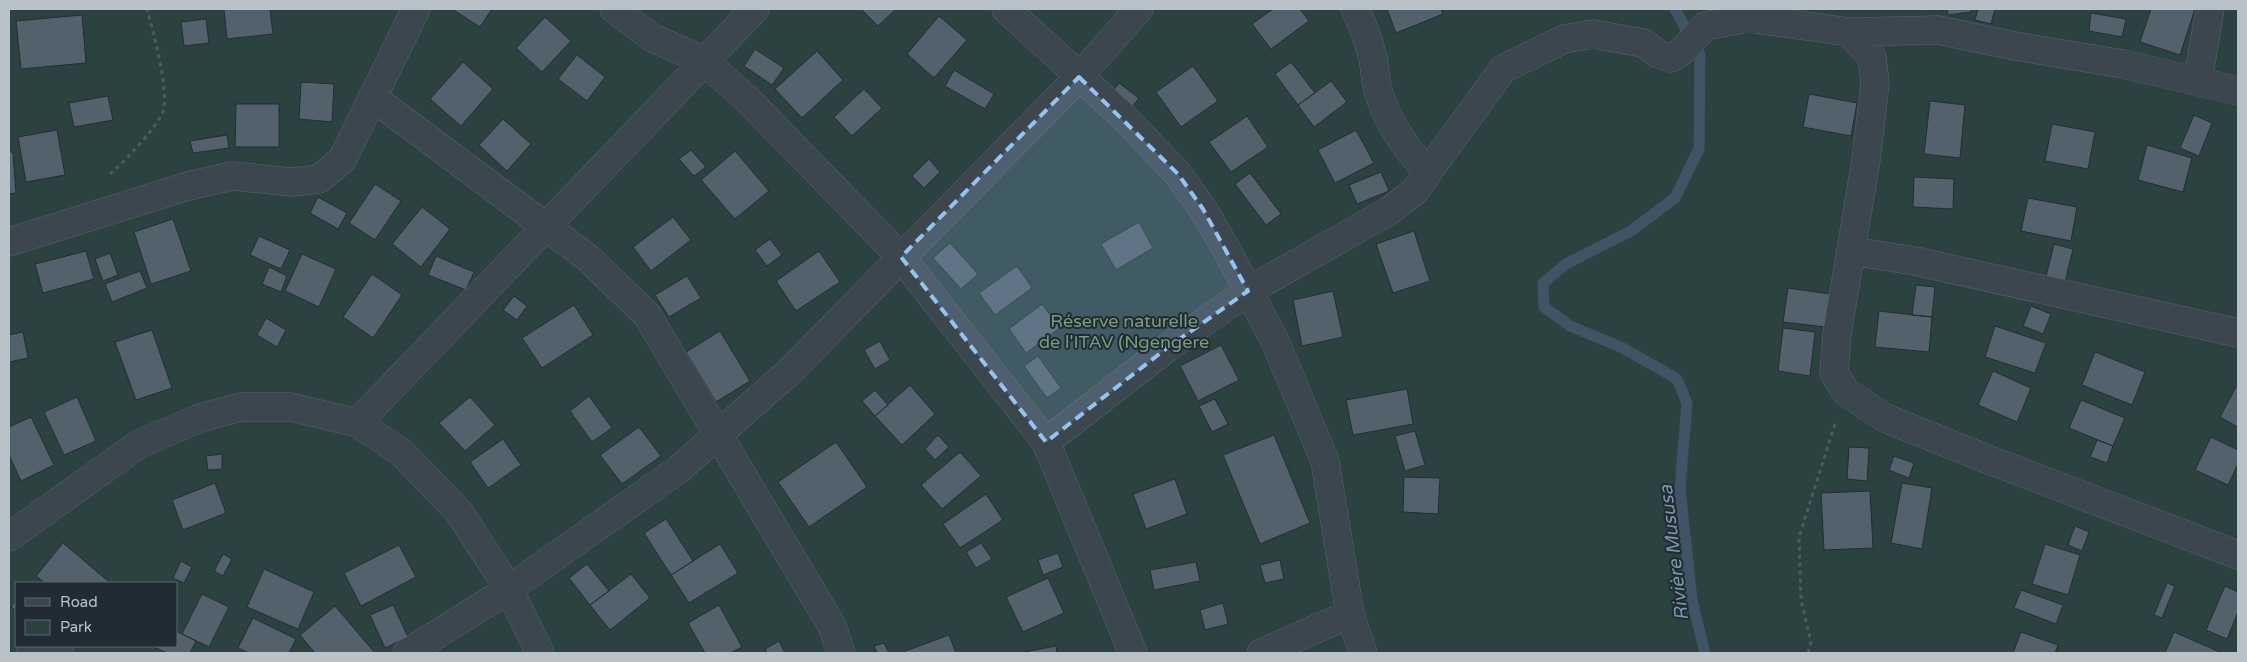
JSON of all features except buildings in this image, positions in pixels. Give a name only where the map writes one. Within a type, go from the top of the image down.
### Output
[{"type":"street","points":[[9,242],[188,186],[232,176],[292,182],[319,179],[342,160],[416,9]]},
{"type":"street","points":[[614,9],[651,37],[704,61],[747,99],[901,257],[1046,442],[1134,653]]},
{"type":"street","points":[[357,423],[755,9]]},
{"type":"street","points":[[1006,9],[1124,117],[1178,174],[1203,208],[1275,341],[1325,461],[1350,614],[1363,653]]},
{"type":"street","points":[[406,653],[509,589],[679,469],[719,434],[789,372],[1079,77],[1139,9]]},
{"type":"street","points":[[1355,9],[1364,27],[1374,61],[1376,86],[1389,121],[1411,155],[1428,172]]},
{"type":"street","points":[[2198,80],[2210,9]]},
{"type":"street","points":[[1046,442],[1167,348],[1248,291],[1389,211],[1415,191],[1503,69],[1564,39],[1593,34],[1643,42],[1658,54],[1671,58],[1682,52],[1705,26],[1748,18],[1849,32],[1925,20],[1938,30],[2015,46],[2123,64],[2198,80],[2238,91]]},
{"type":"street","points":[[1849,32],[1872,57],[1874,83],[1866,160],[1837,334],[1834,373],[1846,392],[1885,418],[2238,555]]},
{"type":"street","points":[[372,97],[588,258],[647,315],[832,626],[841,653]]},
{"type":"street","points":[[1851,252],[1914,261],[2238,334]]},
{"type":"street","points":[[9,537],[139,444],[200,418],[241,407],[291,407],[357,423],[401,452],[458,512],[509,589],[540,653]]},
{"type":"street","points":[[1261,653],[1350,614]]},
{"type":"street","points":[[34,647],[60,653]]},
{"type":"path","points":[[109,175],[122,163],[160,119],[164,109],[163,86],[147,9]]},
{"type":"path","points":[[1808,653],[1811,642],[1801,600],[1799,537],[1846,392]]},
{"type":"highlighted area","points":[[1079,77],[1178,174],[1203,209],[1248,291],[1167,348],[1046,442],[901,257]]},
{"type":"green space","name":"Réserve naturelle de l'ITAV (Ngengere","points":[[9,9],[2238,9],[2238,653],[9,653]]},
{"type":"waterway","name":"Rivière Mususa","points":[[1675,9],[1700,55],[1699,149],[1675,198],[1631,231],[1566,264],[1543,283],[1544,307],[1570,326],[1623,348],[1677,379],[1687,403],[1680,488],[1692,600],[1705,653]]}]
